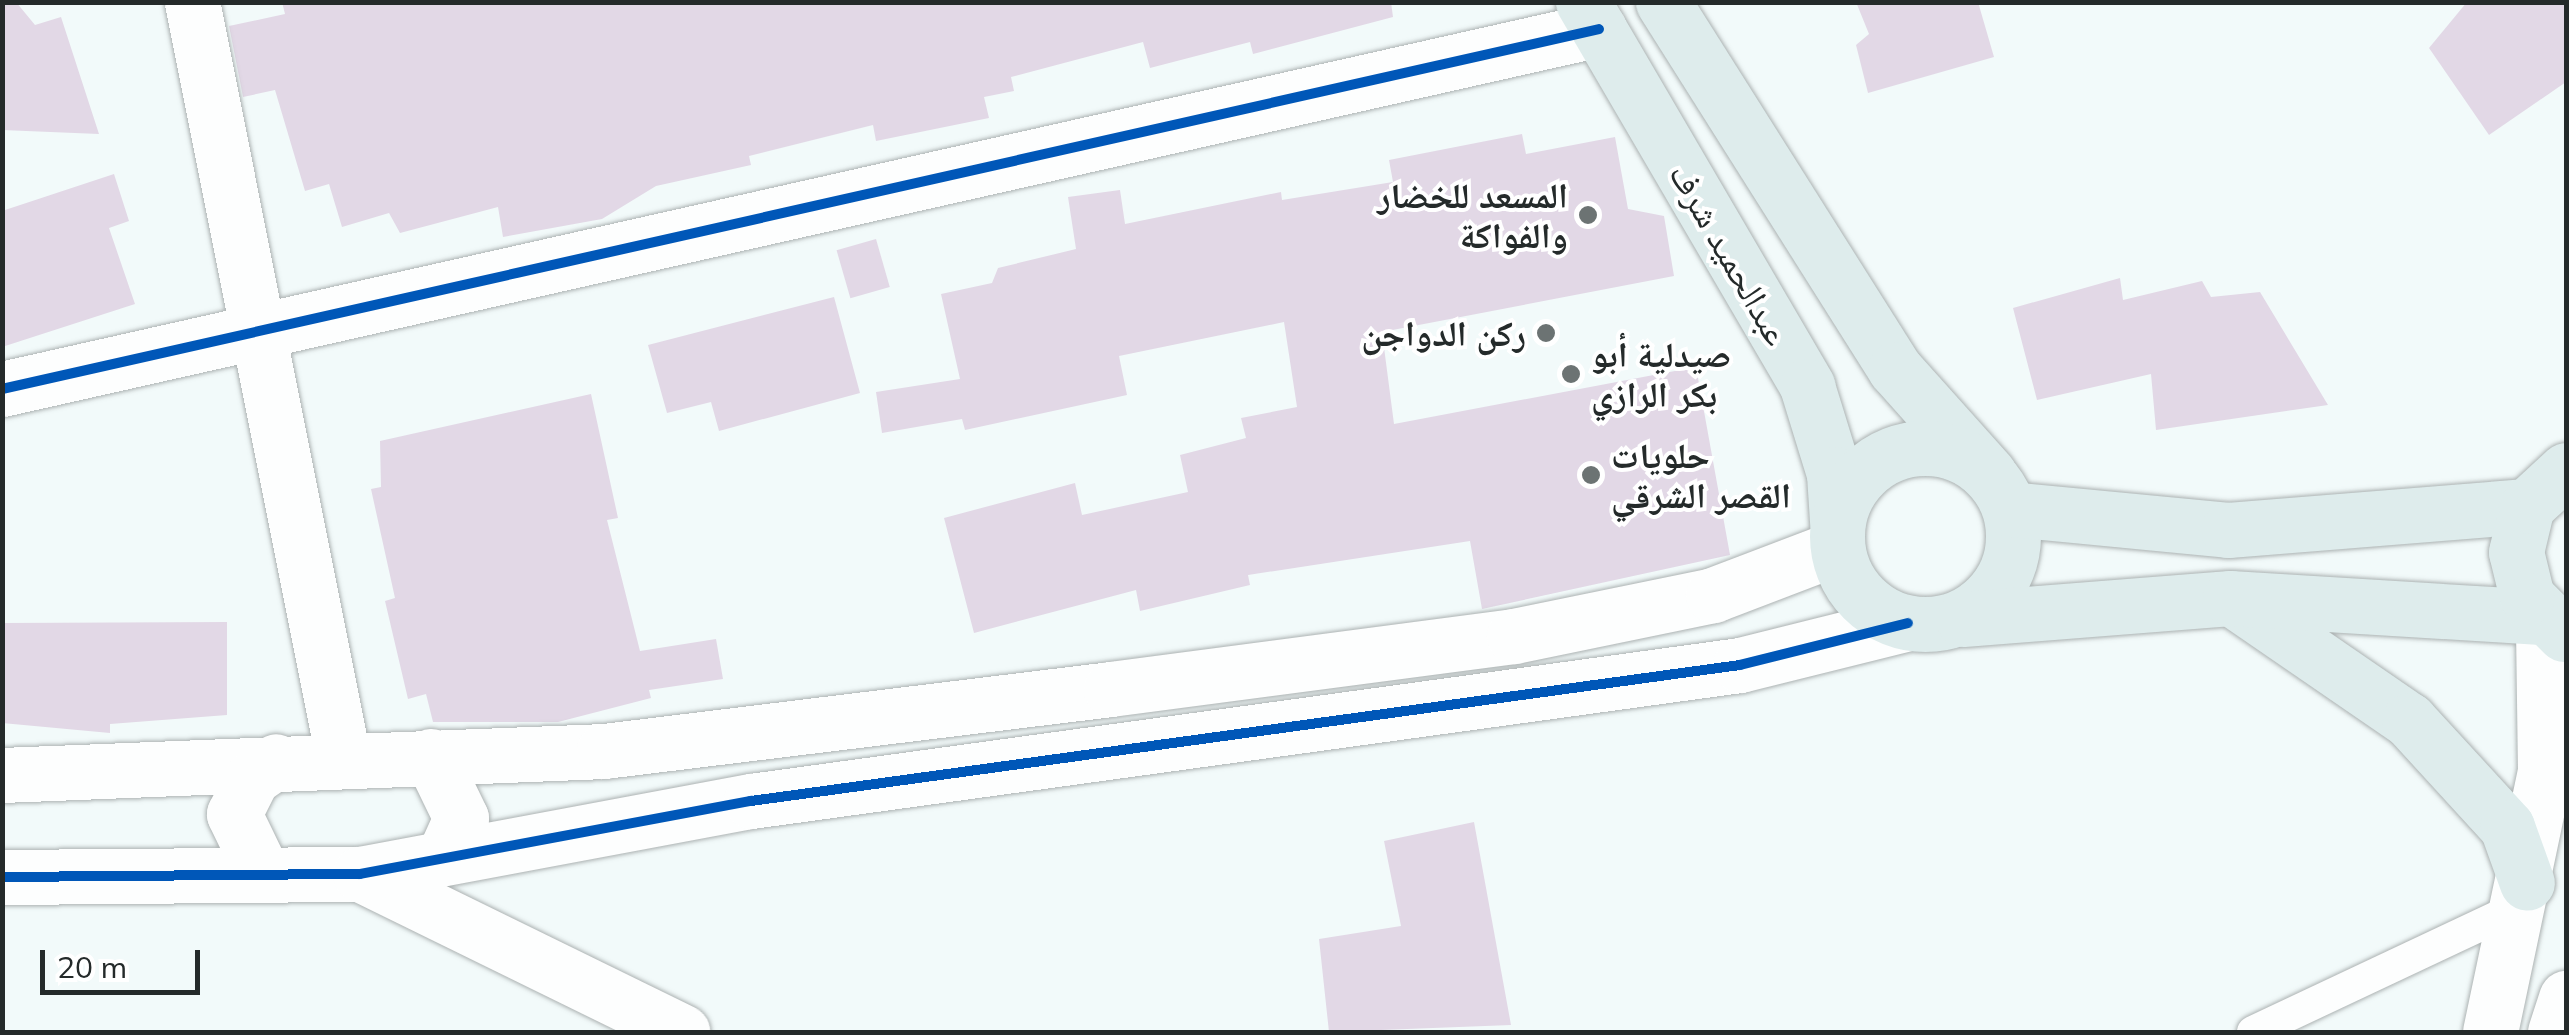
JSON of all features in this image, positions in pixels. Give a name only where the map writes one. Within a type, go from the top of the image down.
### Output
[{"type":"main road","points":[[1663,2],[1895,369],[1999,492],[2011,560],[1963,618]]},
{"type":"main road","name":"عبدالحميد شرف","points":[[1591,16],[1807,386],[1834,474],[1837,534]]},
{"type":"main road","points":[[2528,506],[2228,530],[1999,492],[1940,449],[1886,456],[1846,494],[1837,534],[1860,598],[1908,623],[2230,598],[2550,623]]},
{"type":"main road","points":[[2550,623],[2518,575],[2528,506],[2566,470]]},
{"type":"main road","points":[[2230,598],[2294,633],[2410,720],[2506,828],[2528,883]]},
{"type":"street","points":[[192,2],[343,758]]},
{"type":"street","points":[[2,389],[258,325],[1591,16]]},
{"type":"street","points":[[2,775],[343,758],[604,751],[1514,636],[1713,595],[1837,534]]},
{"type":"street","points":[[2,877],[360,874],[751,800],[1722,668],[1908,623]]},
{"type":"street","points":[[2490,1032],[2528,883],[2546,771],[2550,623]]},
{"type":"street","points":[[432,756],[461,818],[443,858]]},
{"type":"street","points":[[263,874],[234,814],[252,778],[276,761]]},
{"type":"street","points":[[360,874],[682,1032]]},
{"type":"street","points":[[2555,1032],[2566,998]]},
{"type":"lane","points":[[2253,1032],[2506,913],[2528,883]]},
{"type":"building","points":[[2,2],[16,2],[35,25],[61,17],[99,134],[2,130]]},
{"type":"building","points":[[282,2],[1391,2],[1393,17],[1253,54],[1250,42],[1150,68],[1143,42],[1011,77],[1014,91],[984,97],[989,118],[876,141],[873,125],[749,156],[751,165],[656,186],[602,219],[503,237],[498,207],[400,233],[389,213],[342,227],[329,184],[305,191],[275,90],[243,97],[229,26],[285,14]]},
{"type":"building","points":[[1856,2],[1978,2],[1994,57],[1868,93],[1856,45],[1869,34]]},
{"type":"building","points":[[2467,2],[2566,2],[2566,82],[2489,135],[2429,48]]},
{"type":"building","points":[[1522,134],[1526,154],[1615,137],[1628,209],[1664,216],[1674,276],[1382,332],[1394,424],[1696,367],[1730,555],[1482,609],[1470,541],[1248,575],[1250,585],[1140,611],[1136,590],[974,633],[944,518],[1075,483],[1082,515],[1188,492],[1180,455],[1246,438],[1241,418],[1297,407],[1284,322],[1119,356],[1127,395],[965,430],[962,419],[882,433],[876,392],[960,379],[941,294],[992,283],[998,268],[1076,249],[1068,197],[1120,190],[1125,224],[1281,192],[1282,200],[1393,182],[1389,160]]},
{"type":"building","points":[[114,174],[129,221],[109,228],[135,304],[2,347],[2,211]]},
{"type":"building","points":[[876,239],[890,287],[850,298],[837,250]]},
{"type":"building","points":[[2120,278],[2123,300],[2202,281],[2211,297],[2260,292],[2328,405],[2156,430],[2151,374],[2037,400],[2013,308]]},
{"type":"building","points":[[834,297],[860,393],[719,431],[711,402],[667,413],[648,345]]},
{"type":"building","points":[[591,394],[618,518],[607,520],[640,651],[716,639],[723,679],[649,690],[651,698],[558,722],[433,722],[426,694],[408,699],[385,601],[395,598],[371,489],[381,487],[380,441]]},
{"type":"building","points":[[227,622],[227,715],[110,724],[110,733],[2,723],[2,623]]},
{"type":"building","points":[[1474,822],[1511,1025],[1329,1032],[1319,939],[1401,926],[1384,841]]},
{"type":"cycle path","points":[[2,389],[1599,29]]},
{"type":"cycle path","points":[[2,877],[360,874],[751,801],[1740,665],[1908,623]]},
{"type":"place","name":"المسعد للخضار والفواكة","points":[[1588,215]]},
{"type":"place","name":"ركن الدواجن","points":[[1546,333]]},
{"type":"place","name":"صيدلية أبو بكر الرازي","points":[[1571,374]]},
{"type":"place","name":"حلويات القصر الشرقي","points":[[1591,475]]}]
